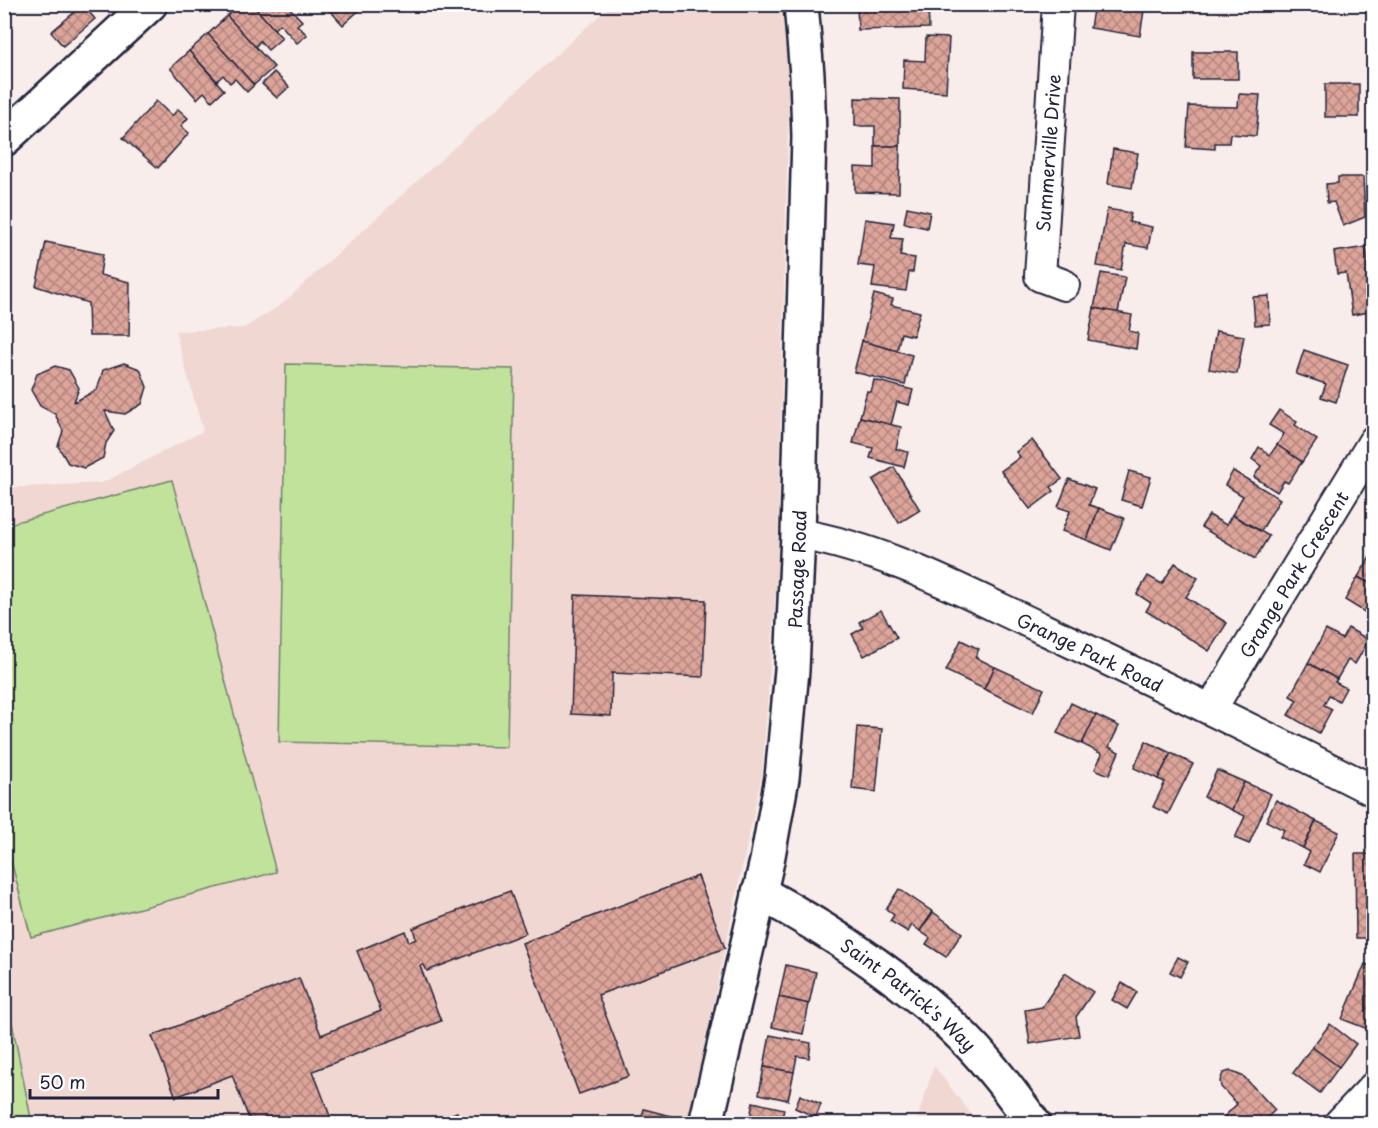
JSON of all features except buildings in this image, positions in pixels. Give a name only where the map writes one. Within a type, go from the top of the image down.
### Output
[{"type":"main road","points":[[4,139],[150,4]]},
{"type":"main road","name":"Passage Road","points":[[706,1124],[773,832],[782,778],[792,670],[798,534],[808,137],[807,75],[801,4]]},
{"type":"main road","name":"Saint Patrick's Way","points":[[759,892],[848,945],[929,1005],[977,1052],[1034,1124]]},
{"type":"street","name":"Summerville Drive","points":[[1058,4],[1040,276],[1064,285]]},
{"type":"street","name":"Grange Park Crescent","points":[[1212,709],[1374,441]]},
{"type":"street","name":"Grange Park Road","points":[[798,534],[845,543],[884,556],[1212,709],[1374,791]]},
{"type":"street","points":[[1339,1124],[1374,1087]]},
{"type":"shaded area","points":[[611,5],[781,5],[789,81],[777,576],[762,774],[688,1123],[5,1123],[4,488],[102,483],[203,431],[175,331],[244,328],[282,304]]},
{"type":"shaded area","points":[[934,1066],[978,1123],[916,1123]]},
{"type":"green space","points":[[286,364],[514,369],[507,747],[279,742]]},
{"type":"green space","points":[[172,480],[276,872],[31,937],[5,838],[5,525]]},
{"type":"green space","points":[[5,988],[32,1123],[5,1123]]}]
